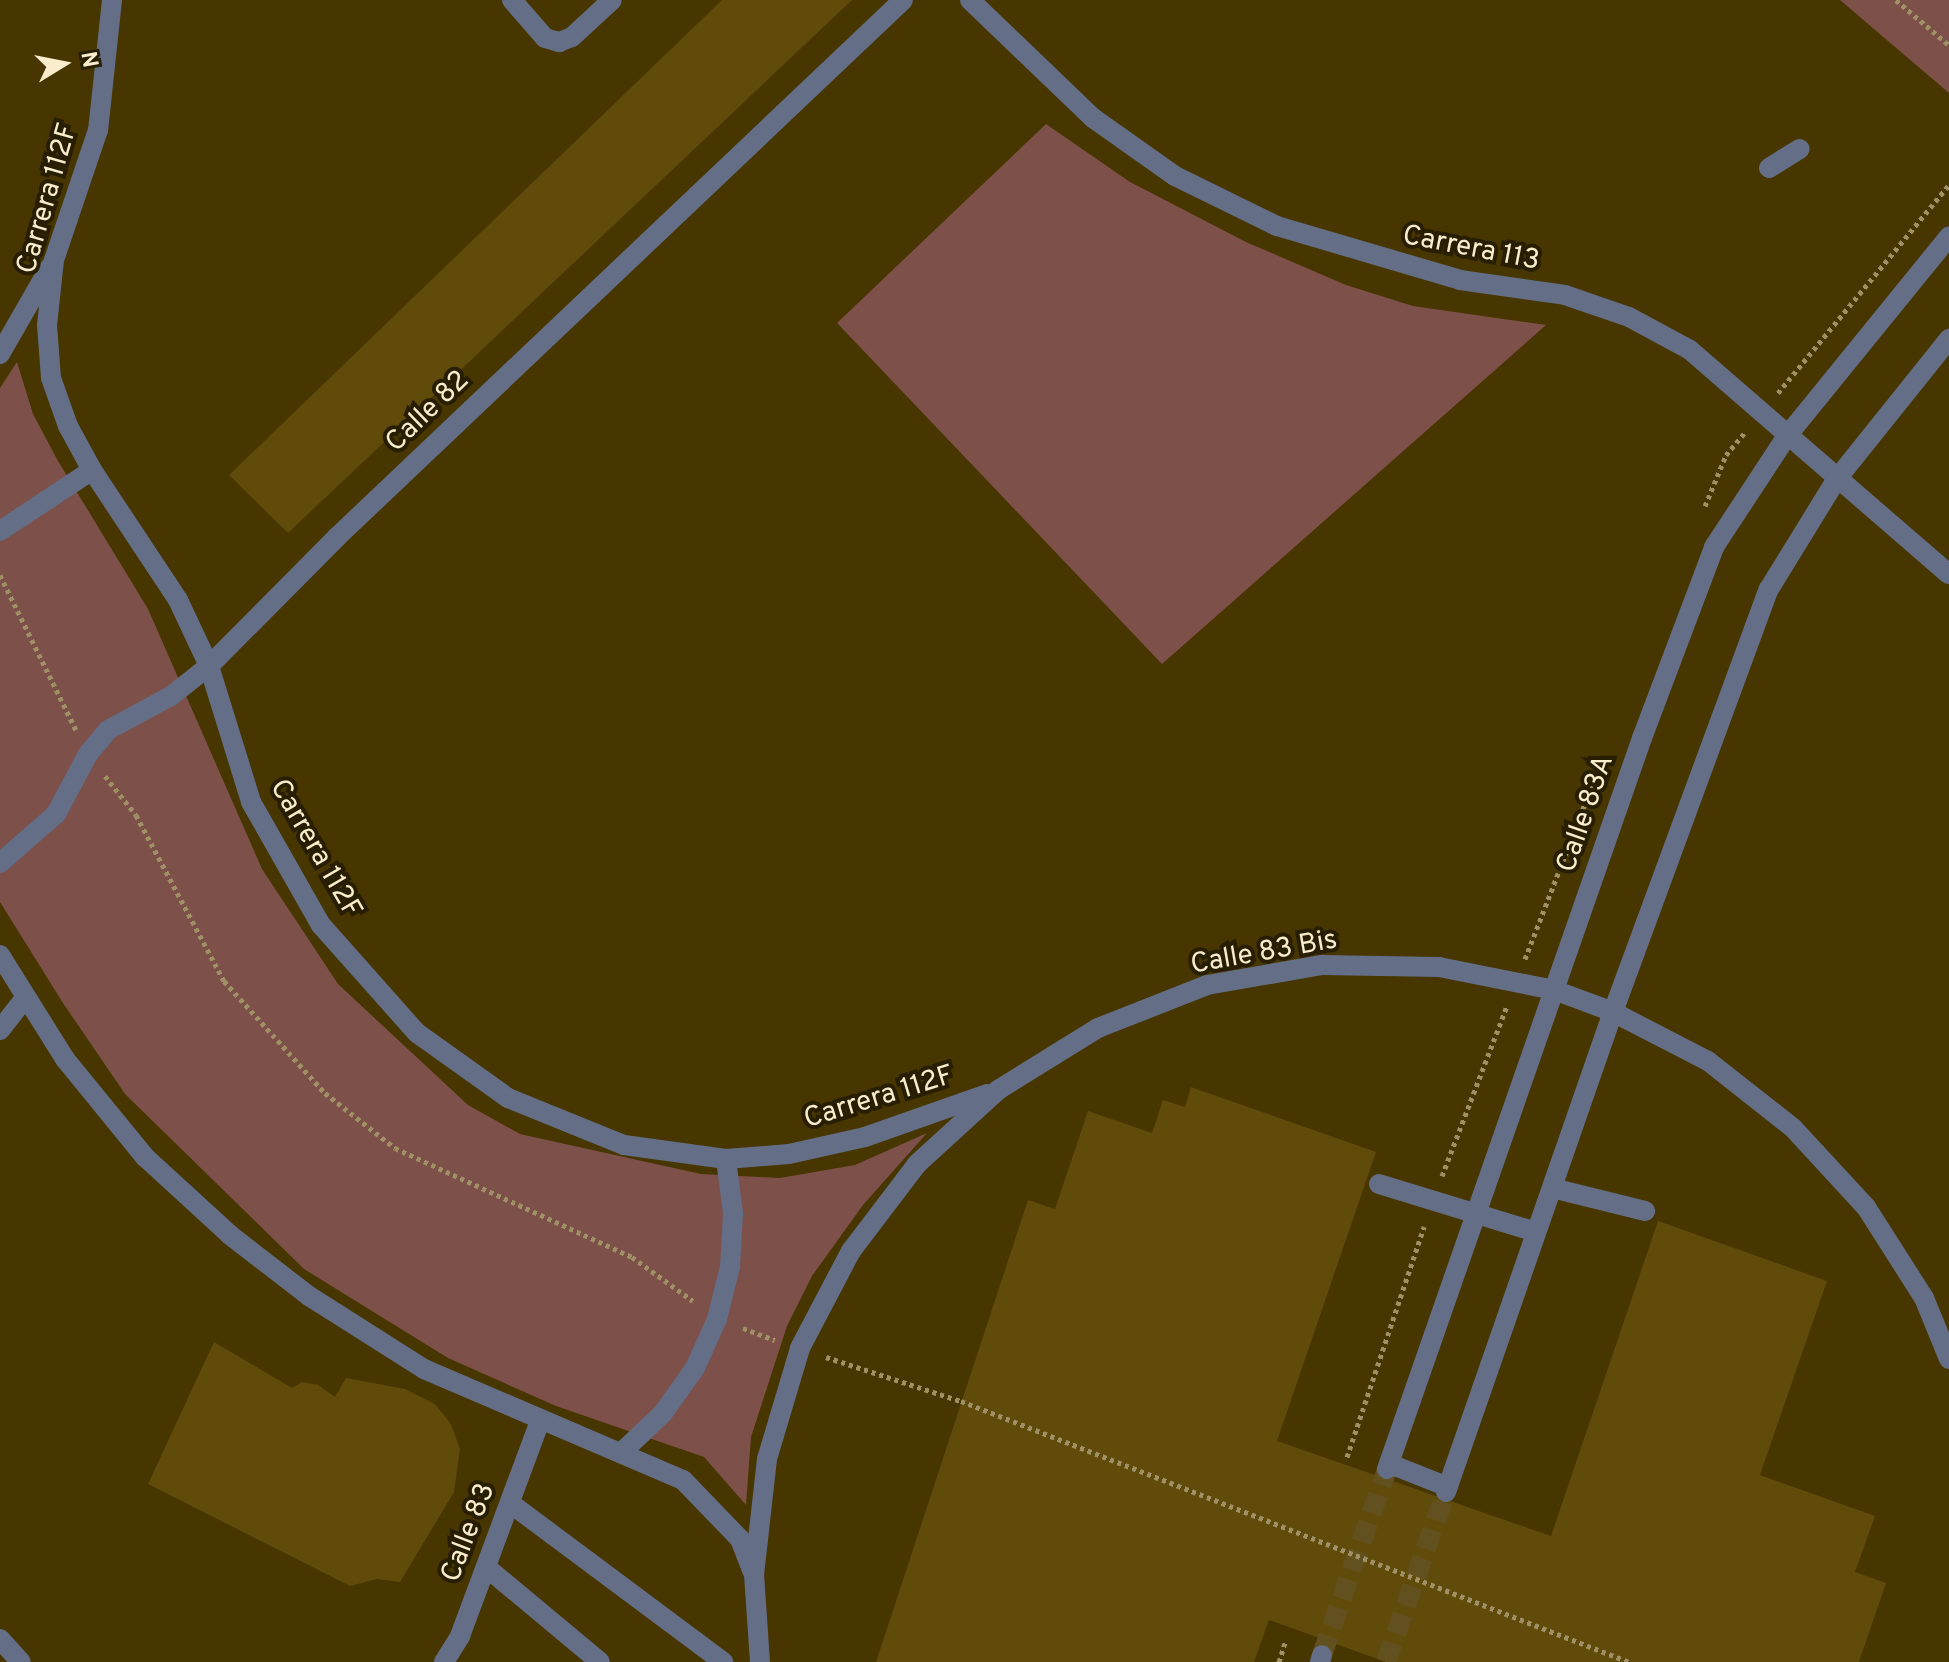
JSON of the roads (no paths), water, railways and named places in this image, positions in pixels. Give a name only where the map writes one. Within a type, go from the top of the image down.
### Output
[{"type":"street","name":"Carrera 112F","points":[[112,0],[98,130],[54,260],[47,325],[51,378],[68,426],[92,470],[178,600],[209,666],[251,802],[321,925],[417,1033],[508,1098],[609,1139],[726,1159],[789,1154],[865,1137],[998,1090]]},
{"type":"street","points":[[512,0],[545,38],[559,42],[572,37],[612,0]]},
{"type":"street","name":"Calle 82","points":[[0,863],[56,814],[88,754],[108,730],[171,696],[209,666],[337,537],[903,0]]},
{"type":"street","name":"Carrera 113","points":[[970,0],[1093,118],[1175,176],[1277,226],[1369,257],[1460,280],[1565,295],[1629,317],[1690,350],[1836,480],[1949,574]]},
{"type":"street","points":[[1769,168],[1800,149]]},
{"type":"street","name":"Calle 83A","points":[[1536,1232],[1447,1490],[1388,1466],[1554,990],[1714,547],[1787,436],[1949,237]]},
{"type":"street","points":[[2,347],[54,260]]},
{"type":"street","points":[[1379,1184],[1536,1232],[1613,1012],[1769,589],[1836,480],[1949,339]]},
{"type":"street","points":[[0,531],[92,470]]},
{"type":"street","points":[[0,955],[65,1059],[145,1157],[230,1235],[374,1339],[424,1369],[540,1421],[623,1451],[683,1480],[740,1539],[754,1575]]},
{"type":"street","name":"Calle 83 Bis","points":[[760,1662],[754,1575],[767,1459],[800,1348],[851,1251],[917,1164],[998,1090],[1098,1028],[1207,985],[1322,965],[1439,967],[1554,990],[1613,1012],[1708,1061],[1793,1128],[1866,1207],[1924,1298],[1949,1359]]},
{"type":"street","points":[[0,1030],[25,998]]},
{"type":"street","points":[[623,1451],[671,1402],[695,1368],[717,1319],[731,1253],[733,1213],[726,1159]]},
{"type":"street","points":[[1552,1188],[1645,1211]]},
{"type":"street","name":"Calle 83","points":[[444,1662],[486,1567],[540,1421]]},
{"type":"street","points":[[510,1503],[710,1659]]},
{"type":"street","points":[[486,1567],[600,1662]]},
{"type":"street","points":[[0,1639],[21,1662]]},
{"type":"tunnel","points":[[1322,1655],[1387,1469]]},
{"type":"tunnel","points":[[1386,1662],[1446,1492]]}]
